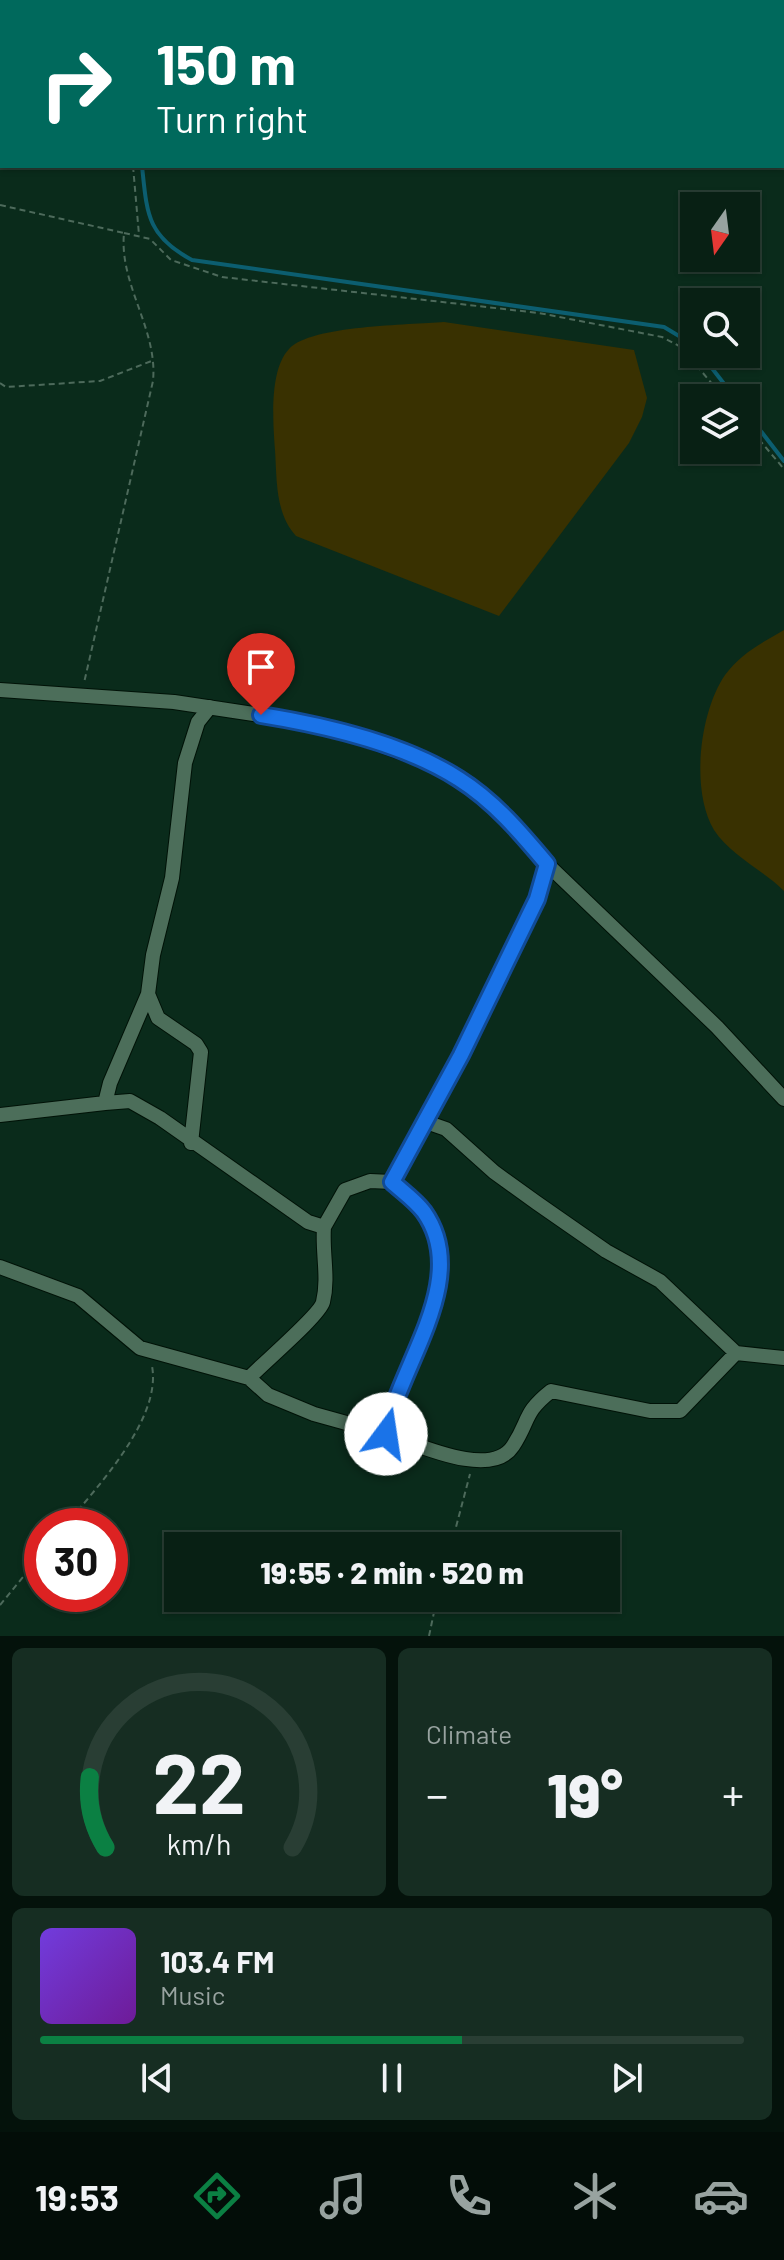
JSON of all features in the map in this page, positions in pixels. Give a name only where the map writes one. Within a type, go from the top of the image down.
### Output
[{"type":"street","points":[[0,690],[210,707],[347,733],[422,760],[459,779],[509,819],[547,864],[717,1027],[784,1099]]},
{"type":"street","points":[[105,1103],[114,1071],[148,994],[153,955],[172,878],[185,763],[198,722],[210,707]]},
{"type":"street","points":[[392,1182],[426,1122],[537,899],[547,864]]},
{"type":"street","points":[[148,994],[158,1018],[196,1044],[201,1052],[191,1143]]},
{"type":"street","points":[[0,1115],[130,1101],[308,1222],[324,1227]]},
{"type":"street","points":[[426,1122],[446,1129],[494,1172],[606,1251],[660,1281],[736,1353],[784,1358]]},
{"type":"street","points":[[249,1378],[322,1306],[327,1275],[322,1258],[324,1227],[345,1190],[370,1181],[392,1182],[423,1211],[435,1234],[439,1280],[430,1320],[391,1407],[386,1434]]},
{"type":"street","points":[[0,1267],[78,1296],[140,1348],[249,1378],[268,1395],[314,1414],[473,1461],[493,1461],[511,1448],[531,1406],[551,1391],[650,1411],[680,1411],[736,1353]]},
{"type":"path","points":[[133,168],[139,236]]},
{"type":"path","points":[[0,205],[150,239],[171,260],[222,277],[539,313],[662,337],[681,347],[712,384]]},
{"type":"path","points":[[81,695],[153,381],[155,360],[121,258],[124,233]]},
{"type":"path","points":[[0,383],[6,387],[100,381],[155,360]]},
{"type":"path","points":[[760,441],[784,469]]},
{"type":"path","points":[[80,1508],[123,1455],[139,1426],[154,1369],[140,1348]]},
{"type":"path","points":[[455,1532],[473,1461]]},
{"type":"path","points":[[0,1605],[24,1576]]},
{"type":"path","points":[[429,1636],[434,1612]]},
{"type":"shaded area","points":[[444,322],[634,350],[647,398],[642,417],[629,443],[499,616],[296,536],[284,517],[278,496],[275,383],[289,349],[301,341],[338,331]]},
{"type":"shaded area","points":[[784,630],[784,891],[729,847],[714,830],[702,794],[700,773],[704,729],[716,690],[731,667]]},
{"type":"waterway","points":[[142,168],[152,222],[166,242],[192,260],[664,327],[680,337]]},
{"type":"waterway","points":[[712,368],[724,384]]},
{"type":"waterway","points":[[760,430],[784,461]]},
{"type":"route","points":[[261,715],[347,733],[422,760],[459,779],[509,819],[547,864],[537,899],[461,1055],[392,1182],[423,1211],[435,1234],[439,1280],[430,1320],[391,1407],[386,1434]]}]
